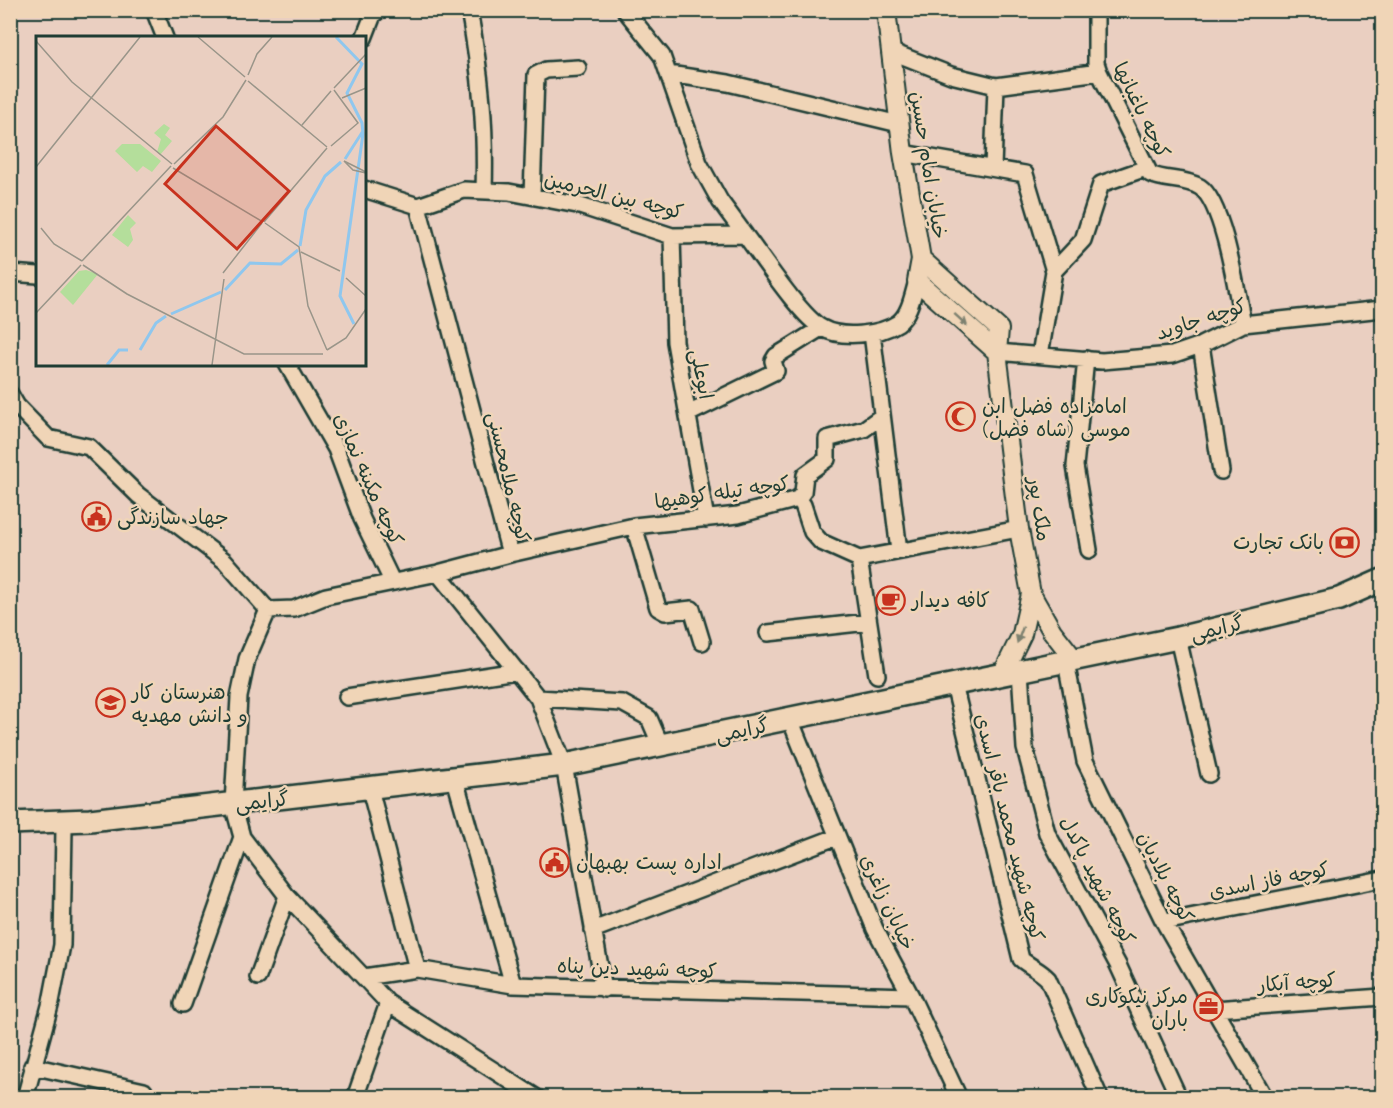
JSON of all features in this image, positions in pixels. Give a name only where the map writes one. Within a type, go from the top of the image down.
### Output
[{"type":"main road","name":"گرایمی","points":[[90,820],[455,780],[564,765],[1178,638],[1339,599],[1383,580]]},
{"type":"main road","points":[[1339,599],[1383,594]]},
{"type":"main road","points":[[10,824],[90,820]]},
{"type":"main road","points":[[10,836],[64,828],[90,820]]},
{"type":"street","points":[[154,10],[164,36]]},
{"type":"street","points":[[365,36],[373,15],[379,10]]},
{"type":"street","points":[[469,10],[482,77],[486,134],[484,191]]},
{"type":"street","points":[[625,10],[662,56],[699,163],[720,201],[795,301],[821,328],[839,334],[872,333],[899,551]]},
{"type":"street","name":"خیابان امام حسین","points":[[872,333],[899,322],[908,309],[921,259],[903,153],[886,10]]},
{"type":"street","name":"کوچه باغبانها","points":[[1096,10],[1096,63],[1146,168],[1157,178],[1183,181],[1200,187],[1210,198],[1219,215],[1243,324]]},
{"type":"street","points":[[890,51],[951,75],[996,86],[1099,72]]},
{"type":"street","points":[[532,196],[536,75],[546,70],[578,68]]},
{"type":"street","points":[[669,74],[728,83],[899,124]]},
{"type":"street","points":[[993,168],[996,86]]},
{"type":"street","points":[[903,153],[1025,174],[1054,271],[1040,356]]},
{"type":"street","points":[[1054,271],[1083,240],[1101,184],[1146,168]]},
{"type":"street","name":"کوچه بین الحرمین","points":[[418,206],[464,189],[532,196],[577,205],[672,236],[745,235]]},
{"type":"street","points":[[366,190],[418,206]]},
{"type":"street","name":"کوچه ملامحسنی","points":[[268,610],[294,609],[326,596],[438,573],[510,554],[418,206]]},
{"type":"street","name":"ابوعلی","points":[[672,236],[675,342],[706,519]]},
{"type":"street","name":"ملک پور","points":[[921,259],[999,329],[997,352],[1019,529],[1031,594],[1070,661]]},
{"type":"street","points":[[10,273],[36,275]]},
{"type":"street","points":[[917,281],[997,352]]},
{"type":"street","name":"کوچه جاوید","points":[[997,352],[1101,361],[1172,355],[1201,345],[1243,324],[1383,309]]},
{"type":"street","points":[[688,414],[776,371],[773,361],[776,356],[821,328]]},
{"type":"street","points":[[1201,345],[1221,471]]},
{"type":"street","points":[[1086,359],[1075,466],[1089,550]]},
{"type":"street","name":"کوچه مکینه نمازی","points":[[288,366],[336,449],[362,519],[392,581]]},
{"type":"street","points":[[10,394],[17,405],[48,438],[89,447],[138,495],[225,561],[268,610],[247,659],[239,697],[233,804],[242,837],[287,896],[388,1003],[537,1098]]},
{"type":"street","points":[[798,499],[803,492],[807,472],[827,459],[827,440],[864,429],[882,416]]},
{"type":"street","name":"کوچه تیله کوهیها","points":[[510,554],[634,526],[738,515],[798,499],[803,505],[812,532],[821,542],[860,559]]},
{"type":"street","points":[[634,526],[658,608],[665,612],[692,609],[702,642]]},
{"type":"street","points":[[877,675],[860,559],[1019,529]]},
{"type":"street","points":[[438,573],[538,698],[564,765],[604,989]]},
{"type":"street","points":[[1012,672],[1031,594]]},
{"type":"street","points":[[768,633],[868,622]]},
{"type":"street","points":[[1178,638],[1209,774]]},
{"type":"street","name":"کوچه بلادیان","points":[[1070,661],[1085,761],[1164,922],[1264,1098]]},
{"type":"street","points":[[347,697],[517,671]]},
{"type":"street","name":"کوچه شهید پاکدل","points":[[1012,672],[1025,748],[1047,833],[1118,965],[1179,1098]]},
{"type":"street","name":"کوچه شهید محمد باقر اسدی","points":[[954,685],[1021,959],[1028,966],[1039,969],[1048,979],[1100,1098]]},
{"type":"street","points":[[538,698],[622,703],[649,718],[662,746]]},
{"type":"street","name":"خیابان زاغری","points":[[790,720],[875,929],[911,996],[959,1098]]},
{"type":"street","points":[[455,780],[513,985]]},
{"type":"street","points":[[370,789],[417,969]]},
{"type":"street","points":[[25,1098],[51,1002],[62,945],[64,828]]},
{"type":"street","points":[[183,1004],[242,837]]},
{"type":"street","points":[[593,930],[836,837]]},
{"type":"street","name":"کوچه فاز اسدی","points":[[1164,922],[1383,879]]},
{"type":"street","points":[[258,977],[287,896]]},
{"type":"street","name":"کوچه شهید دین پناه","points":[[364,977],[417,969],[513,985],[911,996]]},
{"type":"street","name":"کوچه آبکار","points":[[1214,1009],[1383,997]]},
{"type":"street","points":[[355,1098],[388,1003]]},
{"type":"street","points":[[32,1066],[144,1091]]},
{"type":"place","name":"امامزاده فضل ابن موسی (شاه فضل)","points":[[961,417]]},
{"type":"place","name":"جهاد سازندگی","points":[[96,517]]},
{"type":"place","name":"بانک تجارت","points":[[1345,542]]},
{"type":"place","name":"کافه دیدار","points":[[891,600]]},
{"type":"place","name":"هنرستان کار و دانش مهدیه","points":[[111,703]]},
{"type":"place","name":"اداره پست بهبهان","points":[[555,862]]},
{"type":"place","name":"مرکز نیکوکاری باران","points":[[1209,1007]]}]
